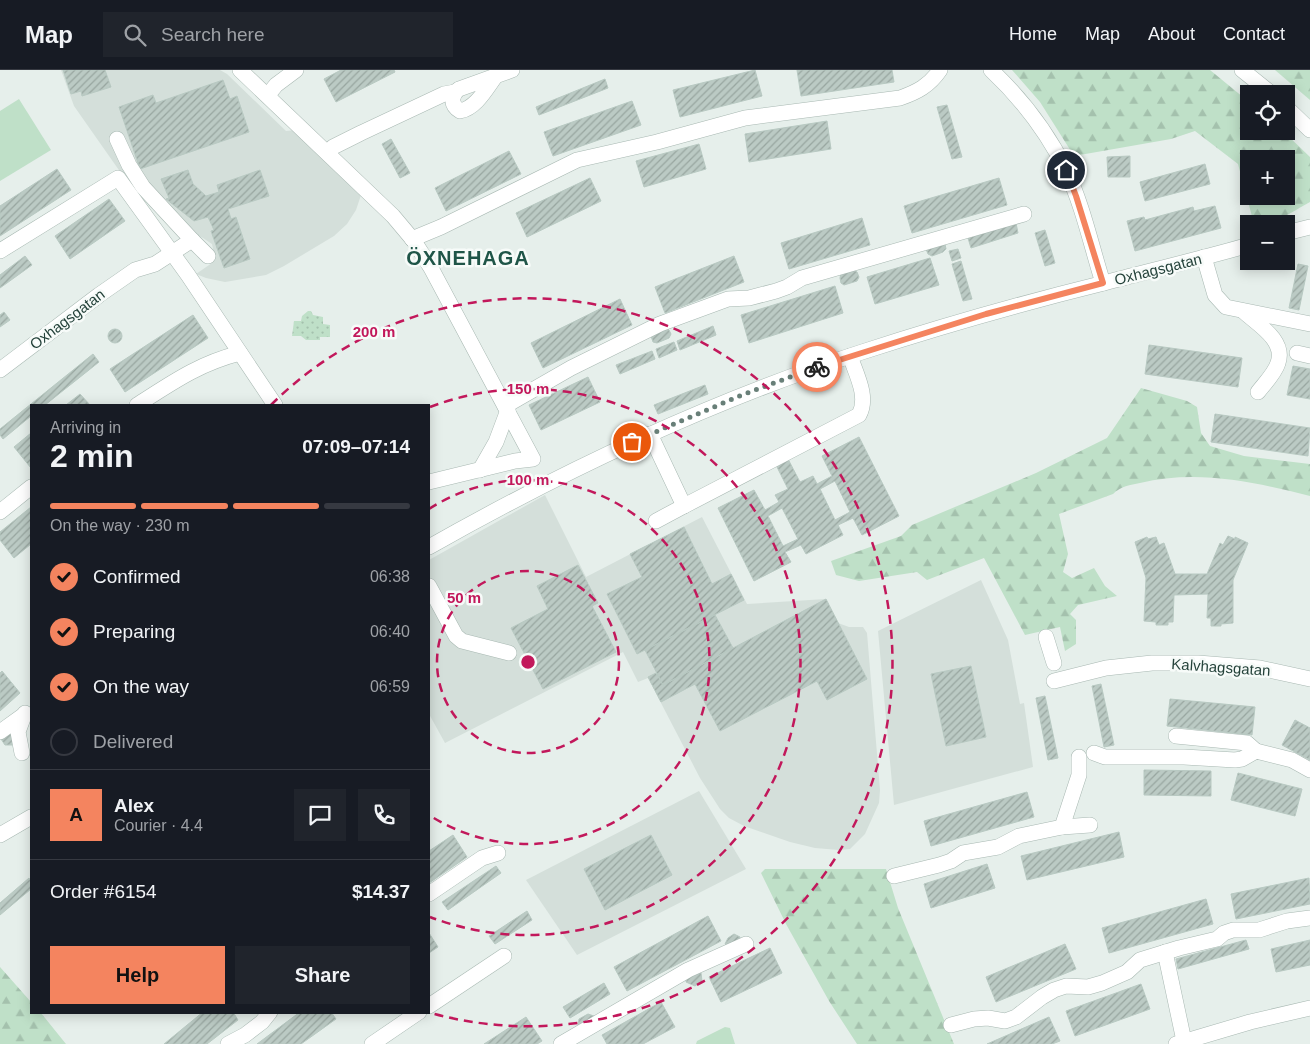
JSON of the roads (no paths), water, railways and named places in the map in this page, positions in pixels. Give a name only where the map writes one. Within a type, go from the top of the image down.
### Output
[{"type":"street","points":[[240,70],[328,152],[393,216],[412,239],[431,268],[533,459],[515,461],[430,482]]},
{"type":"street","points":[[268,95],[276,85],[296,70]]},
{"type":"street","points":[[328,152],[333,147],[444,94],[455,92],[512,70]]},
{"type":"street","points":[[412,239],[441,227],[577,160],[657,142],[745,118],[900,98],[918,92],[929,84],[940,70]]},
{"type":"street","points":[[991,70],[1035,117],[1066,170],[1103,283]]},
{"type":"street","points":[[1242,70],[1261,85]]},
{"type":"street","points":[[455,92],[452,101],[453,106],[460,111],[467,110],[495,77]]},
{"type":"street","points":[[1295,112],[1310,121]]},
{"type":"street","points":[[1295,115],[1310,130]]},
{"type":"street","points":[[117,139],[129,165],[144,187],[208,256]]},
{"type":"street","points":[[0,251],[118,178],[172,252],[274,404]]},
{"type":"street","points":[[480,470],[496,442],[507,408],[571,368],[660,324],[728,299],[749,298],[776,291],[788,287],[802,278],[1024,214]]},
{"type":"street","points":[[1295,230],[1307,226]]},
{"type":"street","name":"Oxhagsgatan","points":[[0,370],[135,270],[155,264],[192,240]]},
{"type":"street","name":"Oxhagsgatan","points":[[430,546],[556,480],[650,434],[742,395],[850,356],[986,314],[1240,247]]},
{"type":"street","points":[[1204,257],[1215,295],[1226,307],[1310,324]]},
{"type":"street","points":[[1241,310],[1276,341],[1280,351],[1278,364],[1258,392]]},
{"type":"street","points":[[139,404],[190,372],[217,359],[240,353]]},
{"type":"street","points":[[656,521],[859,415],[863,407],[863,399],[850,356]]},
{"type":"street","points":[[650,434],[684,506]]},
{"type":"street","points":[[0,512],[30,488]]},
{"type":"street","points":[[430,588],[456,636],[462,641],[508,653]]},
{"type":"street","points":[[1046,637],[1054,663]]},
{"type":"street","name":"Kalvhagsgatan","points":[[1054,681],[1130,664],[1198,663],[1260,668],[1310,679]]},
{"type":"street","points":[[0,732],[28,711]]},
{"type":"street","points":[[22,753],[18,732],[21,720],[28,711]]},
{"type":"street","points":[[1176,736],[1247,743],[1256,751],[1292,760],[1310,770]]},
{"type":"street","points":[[1094,753],[1105,757],[1184,756],[1235,760],[1242,759],[1256,751]]},
{"type":"street","points":[[1062,827],[1079,775],[1079,757]]},
{"type":"street","points":[[0,835],[30,818]]},
{"type":"street","points":[[894,876],[951,861],[963,853],[998,847],[1019,836],[1062,827],[1090,825]]},
{"type":"street","points":[[430,893],[482,858],[498,853]]},
{"type":"street","points":[[951,1025],[974,1019],[1005,1020],[1016,1017],[1054,990],[1066,986],[1088,987],[1102,983],[1127,972],[1140,960],[1217,939],[1224,933],[1233,930],[1259,930],[1287,921],[1310,918]]},
{"type":"street","points":[[561,1044],[688,970],[746,944]]},
{"type":"street","points":[[1165,952],[1180,1043],[1250,1022],[1310,1008]]},
{"type":"street","points":[[430,1005],[504,956]]},
{"type":"street","points":[[228,1044],[245,1035],[262,1022],[268,1014]]},
{"type":"street","points":[[372,1044],[416,1014]]},
{"type":"district","name":"ÖXNEHAGA","points":[[468,258]]}]
